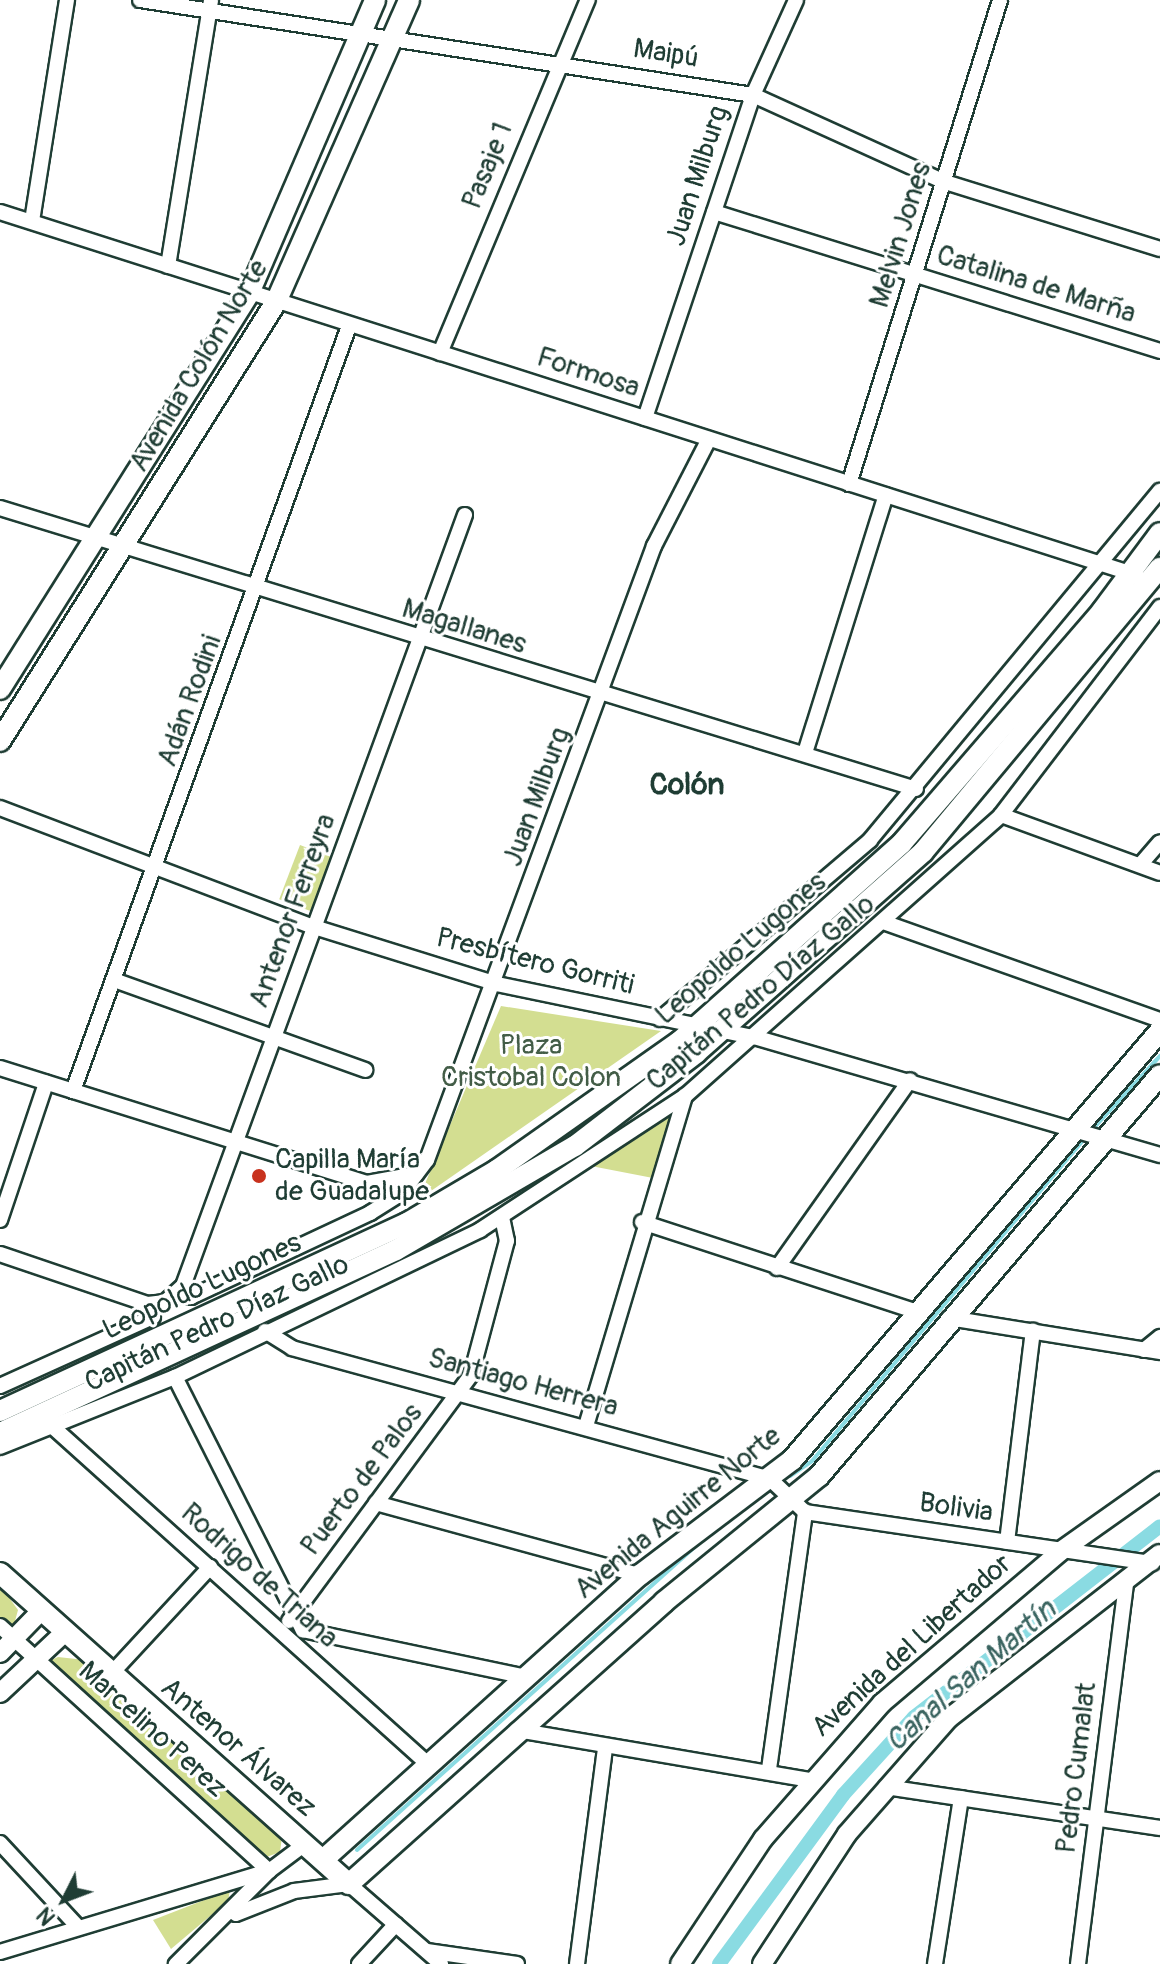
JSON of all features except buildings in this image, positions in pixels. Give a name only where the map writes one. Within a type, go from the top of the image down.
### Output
[{"type":"main road","name":"Avenida Colón Norte","points":[[0,689],[249,293],[375,0]]},
{"type":"main road","name":"Avenida Colón Norte","points":[[0,741],[276,302],[409,0]]},
{"type":"main road","name":"Leopoldo Lugones","points":[[0,1411],[455,1196],[697,1025],[902,843],[1130,573],[1160,533]]},
{"type":"main road","name":"Leopoldo Lugones","points":[[0,1433],[456,1219],[575,1146],[723,1030],[923,852],[1157,576]]},
{"type":"main road","name":"Avenida Aguirre Norte","points":[[349,1884],[517,1730],[798,1506],[948,1317],[1160,1031]]},
{"type":"main road","name":"Avenida Aguirre Norte","points":[[323,1860],[640,1575],[770,1479],[841,1408],[917,1312],[1084,1136],[1160,1075]]},
{"type":"main road","name":"Antenor Álvarez","points":[[0,1573],[349,1884]]},
{"type":"street","points":[[32,221],[67,0]]},
{"type":"street","name":"Maipú","points":[[140,0],[210,6],[360,34],[753,95],[945,182],[1160,249]]},
{"type":"street","name":"Pasaje 1","points":[[440,353],[588,0]]},
{"type":"street","name":"Juan Milburg","points":[[645,418],[753,95],[796,0]]},
{"type":"street","name":"Melvin Jones","points":[[849,484],[917,275],[1000,0]]},
{"type":"street","points":[[168,266],[210,6]]},
{"type":"street","name":"Formosa","points":[[0,212],[1098,564],[1130,573],[1157,576]]},
{"type":"street","name":"Catalina de Marña","points":[[714,212],[1160,351]]},
{"type":"street","name":"Adán Rodini","points":[[73,1091],[258,588],[349,326]]},
{"type":"street","name":"Juan Milburg","points":[[417,1173],[497,984],[654,546],[709,439]]},
{"type":"street","name":"Capitán Pedro Díaz Gallo","points":[[660,1019],[845,865],[916,789],[1160,491]]},
{"type":"street","points":[[805,753],[886,495]]},
{"type":"street","name":"Magallanes","points":[[0,508],[97,535],[418,641],[805,753],[916,789]]},
{"type":"street","name":"Antenor Ferreyra","points":[[175,1296],[274,1039],[465,515]]},
{"type":"street","name":"Capitán Pedro Díaz Gallo","points":[[0,1447],[54,1428],[175,1377],[502,1217],[685,1096],[886,923],[1001,815],[1160,607]]},
{"type":"street","name":"Presbítero Gorriti","points":[[0,808],[314,927],[497,984],[754,1037],[910,1080],[1084,1136],[1160,1155]]},
{"type":"street","points":[[1001,815],[1160,873]]},
{"type":"street","points":[[1140,865],[1160,842]]},
{"type":"street","points":[[886,923],[1160,1020]]},
{"type":"street","points":[[114,980],[365,1070]]},
{"type":"street","points":[[0,1068],[234,1144],[367,1183],[417,1173]]},
{"type":"street","points":[[777,1268],[910,1080]]},
{"type":"street","points":[[0,1220],[46,1083]]},
{"type":"street","points":[[586,1426],[642,1222],[685,1096]]},
{"type":"street","points":[[0,1386],[175,1296],[191,1297],[370,1213],[417,1173]]},
{"type":"street","name":"Puerto de Palos","points":[[283,1632],[461,1392],[507,1241],[502,1217]]},
{"type":"street","points":[[642,1222],[917,1312]]},
{"type":"street","points":[[0,1254],[150,1310]]},
{"type":"street","points":[[150,1310],[159,1337]]},
{"type":"street","points":[[948,1317],[1160,1352]]},
{"type":"street","name":"Santiago Herrera","points":[[265,1331],[292,1348],[586,1426],[770,1479]]},
{"type":"street","points":[[1007,1542],[1033,1331]]},
{"type":"street","points":[[1144,1350],[1160,1337]]},
{"type":"street","points":[[175,1377],[292,1617],[316,1637],[526,1677]]},
{"type":"street","name":"Rodrigo de Triana","points":[[54,1428],[428,1764]]},
{"type":"street","points":[[769,1769],[798,1506],[770,1479]]},
{"type":"street","name":"Avenida del Libertador","points":[[680,1964],[810,1780],[882,1703],[1061,1551],[1160,1481]]},
{"type":"street","points":[[376,1503],[640,1575]]},
{"type":"street","name":"Bolivia","points":[[798,1506],[1061,1551],[1156,1560]]},
{"type":"street","points":[[762,1964],[801,1898],[886,1787],[949,1718],[1127,1578],[1156,1560]]},
{"type":"street","points":[[111,1674],[210,1567]]},
{"type":"street","name":"Pedro Cumalat","points":[[1078,1964],[1127,1578]]},
{"type":"street","points":[[0,1653],[42,1610]]},
{"type":"street","name":"Marcelino Perez","points":[[0,1626],[269,1871]]},
{"type":"street","points":[[0,1693],[65,1632]]},
{"type":"street","points":[[517,1730],[605,1748],[769,1769],[810,1780]]},
{"type":"street","points":[[577,1964],[605,1748]]},
{"type":"street","points":[[886,1787],[1160,1828]]},
{"type":"street","points":[[935,1964],[961,1798]]},
{"type":"street","points":[[0,1843],[78,1927]]},
{"type":"street","points":[[176,1964],[269,1871],[305,1844]]},
{"type":"street","points":[[0,1952],[269,1871]]},
{"type":"street","points":[[221,1922],[294,1891],[349,1884]]},
{"type":"street","name":"Antenor Álvarez","points":[[349,1884],[441,1964]]},
{"type":"street","points":[[359,1964],[396,1924]]},
{"type":"street","points":[[427,1951],[517,1964]]},
{"type":"green space","points":[[300,845],[332,857],[311,911],[279,899]]},
{"type":"green space","name":"Plaza Cristobal Colon","points":[[501,1006],[661,1031],[418,1200]]},
{"type":"green space","points":[[674,1111],[653,1178],[591,1166]]},
{"type":"green space","points":[[0,1585],[18,1610],[12,1632],[0,1621]]},
{"type":"green space","points":[[58,1657],[85,1660],[282,1837],[280,1852],[264,1858],[45,1663]]},
{"type":"green space","points":[[230,1890],[228,1901],[171,1949],[153,1920]]},
{"type":"waterway","points":[[1091,1131],[1160,1056]]},
{"type":"waterway","points":[[790,1476],[812,1461],[1085,1138]]},
{"type":"waterway","name":"Canal San Martín","points":[[719,1964],[843,1795],[914,1717],[1160,1526]]},
{"type":"waterway","points":[[357,1850],[704,1539]]},
{"type":"place","name":"Capilla María de Guadalupe","points":[[259,1176]]},
{"type":"district","name":"Colón","points":[[687,785]]}]
